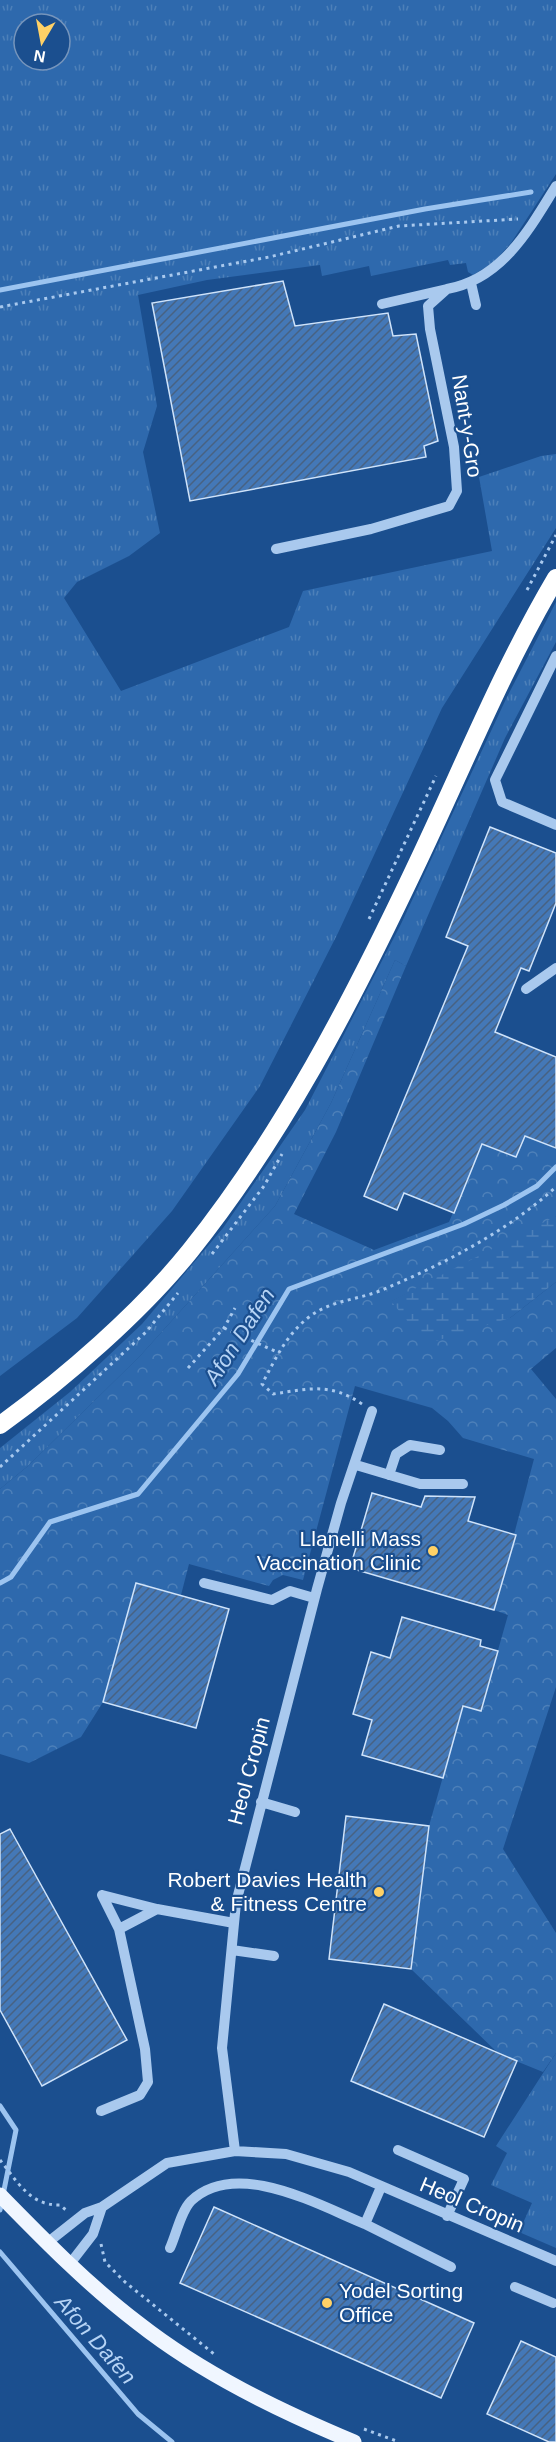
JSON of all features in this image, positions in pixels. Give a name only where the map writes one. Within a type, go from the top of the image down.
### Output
[{"type":"highway","points":[[0,1425],[57,1381],[121,1323],[188,1254],[230,1200],[319,1057],[357,985],[414,870],[502,678],[556,578]]},
{"type":"main road","points":[[0,2195],[69,2265],[138,2324],[211,2373],[295,2418],[357,2435]]},
{"type":"street","points":[[382,304],[471,283],[490,272],[509,255],[556,186]]},
{"type":"street","points":[[471,283],[476,305]]},
{"type":"street","name":"Nant-y-Gro","points":[[276,549],[371,529],[449,506],[457,491],[454,447],[430,329],[428,306],[447,289]]},
{"type":"street","points":[[556,656],[495,780],[501,802],[556,825]]},
{"type":"street","points":[[526,988],[556,968]]},
{"type":"street","name":"Heol Cropin","points":[[235,2151],[222,2048],[234,1923],[261,1802],[314,1598],[341,1503],[356,1465],[372,1411]]},
{"type":"street","points":[[389,1475],[396,1454],[410,1445],[440,1450]]},
{"type":"street","points":[[356,1465],[420,1484],[463,1484]]},
{"type":"street","points":[[204,1583],[272,1600],[290,1591],[314,1598]]},
{"type":"street","points":[[261,1802],[295,1812]]},
{"type":"street","points":[[101,2111],[140,2095],[148,2082],[145,2049],[119,1929],[102,1895],[157,1909],[234,1923]]},
{"type":"street","points":[[119,1929],[157,1909]]},
{"type":"street","points":[[232,1950],[274,1956]]},
{"type":"street","points":[[398,2150],[464,2179],[447,2216]]},
{"type":"street","name":"Heol Cropin","points":[[47,2242],[85,2212],[102,2207],[167,2163],[235,2151],[286,2154],[349,2172],[556,2261]]},
{"type":"street","points":[[170,2248],[189,2203],[207,2189],[243,2183],[281,2189],[365,2224],[451,2267]]},
{"type":"street","points":[[365,2224],[381,2187]]},
{"type":"street","points":[[69,2265],[93,2234],[102,2207]]},
{"type":"street","points":[[515,2287],[555,2301]]},
{"type":"path","points":[[0,307],[269,257],[399,226],[536,218]]},
{"type":"path","points":[[527,591],[556,535]]},
{"type":"path","points":[[366,927],[440,768]]},
{"type":"path","points":[[372,1411],[356,1400],[332,1390],[308,1387],[273,1394],[265,1389],[262,1383],[286,1339],[311,1316],[341,1300],[379,1292],[427,1271],[531,1210],[556,1187]]},
{"type":"path","points":[[188,1368],[224,1328],[235,1308]]},
{"type":"path","points":[[224,1328],[279,1353]]},
{"type":"path","points":[[0,2160],[31,2197],[47,2206],[60,2205],[75,2219]]},
{"type":"path","points":[[93,2234],[101,2242],[105,2262],[124,2282],[219,2358]]},
{"type":"path","points":[[357,2435],[399,2442]]},
{"type":"green space","points":[[0,0],[556,0],[556,174],[511,243],[494,262],[473,275],[468,272],[466,263],[450,265],[448,260],[371,276],[369,266],[322,276],[320,265],[207,280],[138,295],[157,406],[143,452],[160,533],[129,556],[77,582],[64,598],[121,691],[289,627],[303,591],[492,551],[479,477],[541,456],[556,454],[556,528],[442,708],[338,933],[260,1086],[172,1211],[77,1318],[0,1376]]},
{"type":"green space","points":[[556,602],[556,642],[505,738],[406,966],[395,960],[331,1103],[275,1206],[140,1356],[28,1466],[0,1489],[0,1448],[70,1392],[142,1324],[223,1228],[305,1110],[401,924],[506,699]]},
{"type":"green space","points":[[395,960],[406,966],[336,1132],[294,1214],[374,1250],[449,1222],[482,1144],[516,1157],[525,1136],[556,1148],[556,1216],[553,1219],[392,1301],[510,1318],[556,1282],[556,1348],[531,1369],[556,1399],[556,1687],[503,1849],[556,1933],[556,2053],[543,2072],[499,2054],[411,1969],[429,1826],[463,1706],[481,1710],[508,1615],[494,1610],[534,1459],[463,1438],[432,1408],[355,1386],[303,1580],[283,1575],[273,1580],[269,1586],[189,1564],[181,1595],[136,1583],[103,1702],[81,1737],[29,1763],[0,1754],[0,1489],[28,1466],[140,1356],[275,1206],[331,1103]]},
{"type":"green space","points":[[556,1216],[556,1282],[510,1318],[426,1344],[391,1301]]},
{"type":"green space","points":[[556,2053],[556,2248],[519,2232],[532,2203],[491,2185],[507,2153],[496,2146]]},
{"type":"building","points":[[283,281],[295,326],[388,313],[393,336],[416,334],[438,441],[424,446],[426,457],[190,501],[152,303]]},
{"type":"building","points":[[490,827],[556,853],[556,903],[529,971],[521,968],[495,1032],[556,1057],[556,1148],[525,1136],[516,1157],[482,1144],[454,1213],[404,1193],[397,1210],[364,1196],[468,946],[446,937]]},
{"type":"building","name":"Llanelli Mass Vaccination Clinic","points":[[372,1493],[421,1507],[425,1496],[475,1497],[468,1521],[516,1535],[494,1610],[350,1568]]},
{"type":"building","points":[[136,1583],[229,1609],[196,1728],[103,1702]]},
{"type":"building","points":[[402,1617],[481,1640],[480,1646],[498,1651],[481,1711],[463,1706],[443,1778],[362,1755],[372,1720],[353,1714],[371,1652],[390,1658]]},
{"type":"building","name":"Robert Davies Health & Fitness Centre","points":[[346,1816],[429,1826],[411,1969],[329,1959]]},
{"type":"building","points":[[10,1829],[127,2040],[42,2086],[0,2010],[0,1834]]},
{"type":"building","points":[[384,2004],[517,2061],[484,2137],[351,2081]]},
{"type":"building","name":"Yodel Sorting Office","points":[[214,2207],[474,2323],[441,2398],[180,2283]]},
{"type":"building","points":[[521,2341],[556,2357],[556,2442],[549,2442],[487,2414]]},
{"type":"waterway","points":[[0,290],[425,209],[531,192]]},
{"type":"waterway","name":"Afon Dafen","points":[[0,1583],[11,1577],[50,1522],[138,1494],[238,1374],[289,1289],[464,1224],[537,1186],[556,1167]]},
{"type":"waterway","name":"Afon Dafen","points":[[0,2106],[16,2130],[0,2210]]},
{"type":"waterway","name":"Afon Dafen","points":[[0,2252],[138,2414],[172,2442]]},
{"type":"place","name":"Llanelli Mass Vaccination Clinic","points":[[433,1551]]},
{"type":"place","name":"Robert Davies Health & Fitness Centre","points":[[379,1892]]},
{"type":"place","name":"Yodel Sorting Office","points":[[327,2303]]}]
